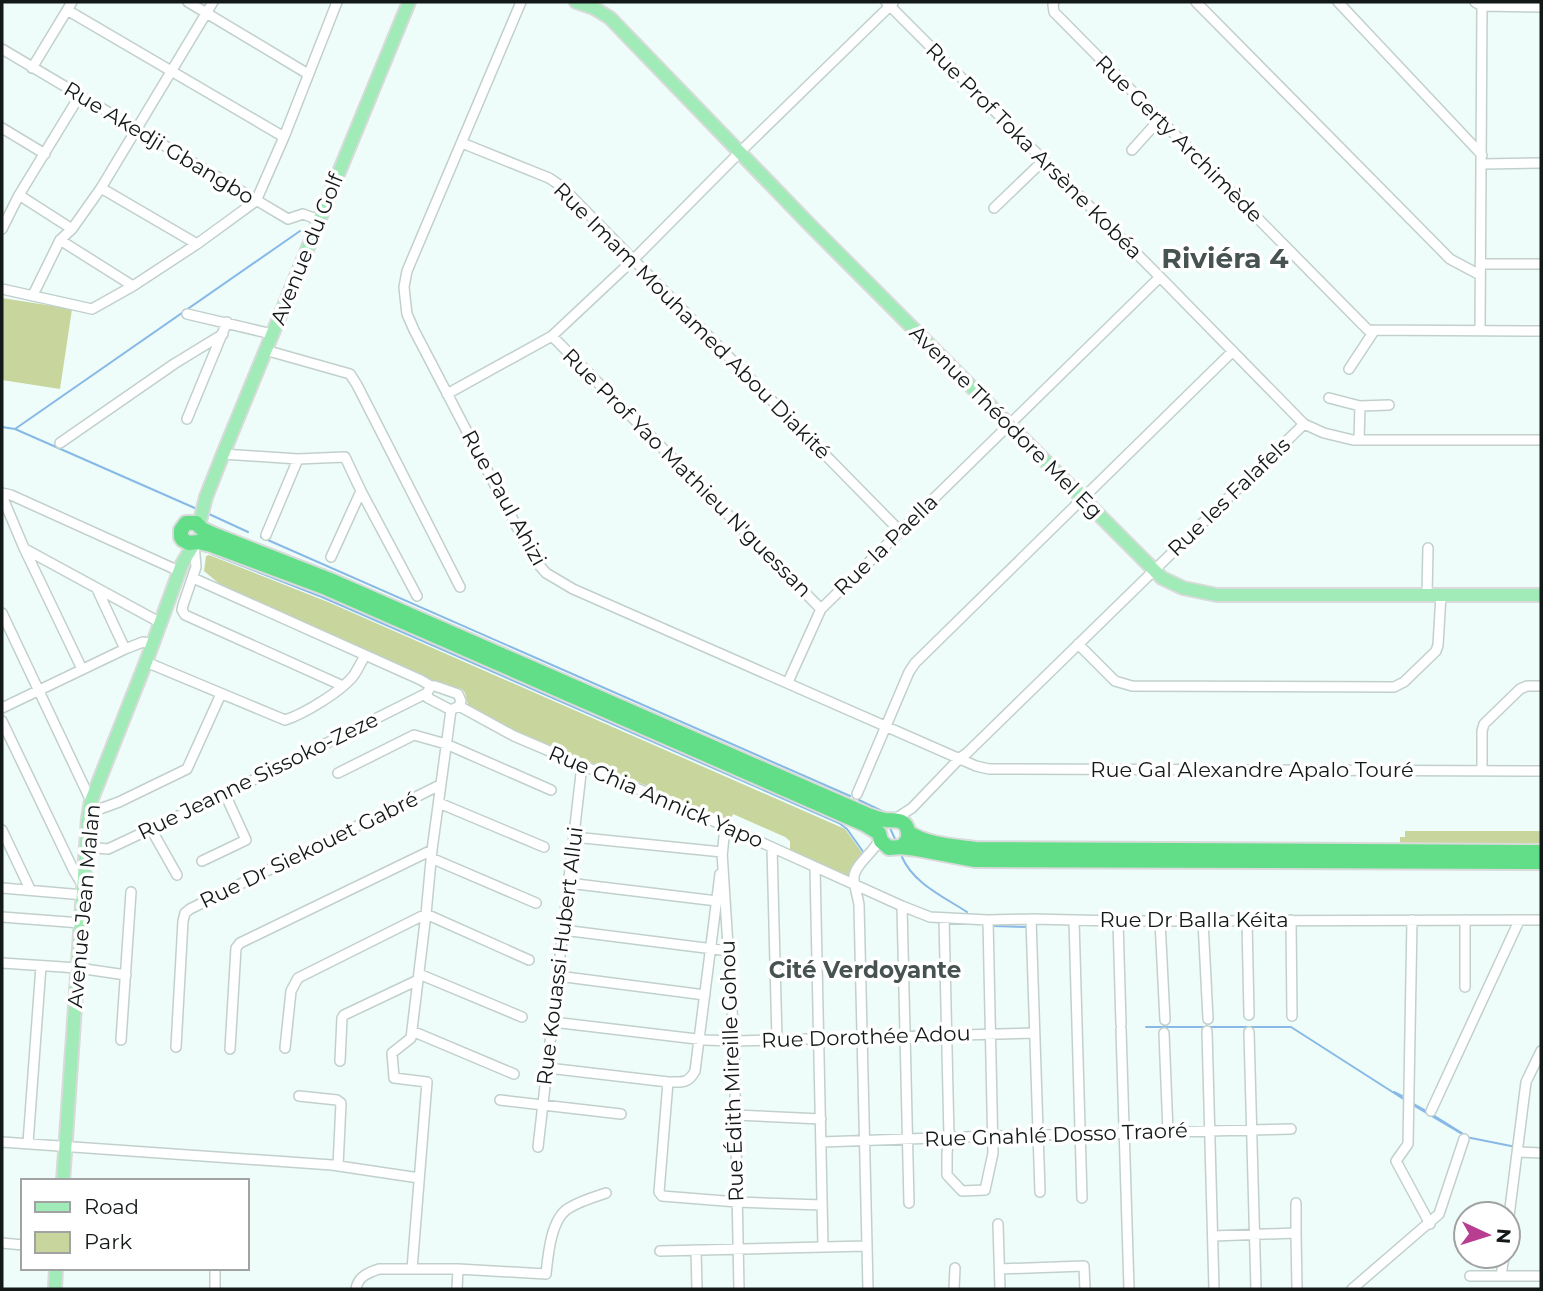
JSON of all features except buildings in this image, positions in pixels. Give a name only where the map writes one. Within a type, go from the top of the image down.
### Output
[{"type":"highway","points":[[194,533],[330,580],[868,815],[899,824],[914,836],[928,841],[975,849],[1541,852]]},
{"type":"highway","points":[[194,533],[211,545],[326,589],[864,824],[887,842],[975,860],[1541,862]]},
{"type":"highway","points":[[887,842],[881,826],[899,824]]},
{"type":"highway","points":[[887,842],[907,841],[899,824]]},
{"type":"main road","name":"Avenue du Golf","points":[[194,533],[265,350],[409,2]]},
{"type":"main road","name":"Avenue Théodore Mel Eg","points":[[576,2],[597,5],[1162,578],[1182,588],[1217,596],[1541,596]]},
{"type":"main road","name":"Avenue Jean Malan","points":[[63,1179],[90,807],[194,533]]},
{"type":"main road","points":[[55,1289],[56,1270]]},
{"type":"street","points":[[188,2],[308,74]]},
{"type":"street","points":[[33,295],[60,240],[72,229],[101,188],[213,2]]},
{"type":"street","points":[[2,289],[92,309],[197,244],[256,201],[284,138],[337,2]]},
{"type":"street","name":"Rue Paul Ahizi","points":[[521,2],[407,271],[404,287],[407,314],[533,558],[546,573],[573,589],[886,726],[964,757]]},
{"type":"street","name":"Rue Gerty Archimède","points":[[1054,2],[1054,12],[1159,120],[1368,330],[1374,331]]},
{"type":"street","points":[[1196,2],[1450,258],[1480,275]]},
{"type":"street","points":[[1338,2],[1482,159],[1541,163]]},
{"type":"street","points":[[447,394],[552,336],[633,260],[890,3]]},
{"type":"street","name":"Rue Prof Toka Arsène Kobéa","points":[[890,3],[1304,424],[1338,438],[1359,440],[1541,440]]},
{"type":"street","points":[[1480,330],[1482,159],[1478,4],[1541,7]]},
{"type":"street","points":[[32,68],[70,6],[284,138]]},
{"type":"street","name":"Rue Akedji Gbangbo","points":[[2,49],[288,219],[303,214],[319,220]]},
{"type":"street","points":[[2,229],[19,195],[80,95]]},
{"type":"street","points":[[1132,150],[1159,120]]},
{"type":"street","points":[[2,128],[45,154]]},
{"type":"street","name":"Rue Imam Mouhamed Abou Diakité","points":[[462,143],[555,182],[900,531]]},
{"type":"street","points":[[994,208],[1044,160]]},
{"type":"street","points":[[101,188],[197,244]]},
{"type":"street","points":[[19,195],[72,229]]},
{"type":"street","points":[[60,240],[133,286]]},
{"type":"street","points":[[1480,264],[1541,264]]},
{"type":"street","name":"Rue la Paella","points":[[788,682],[821,609],[1160,277]]},
{"type":"street","points":[[187,314],[272,334]]},
{"type":"street","points":[[187,419],[227,322]]},
{"type":"street","points":[[1349,369],[1374,331],[1541,331]]},
{"type":"street","points":[[60,443],[174,364],[223,334]]},
{"type":"street","name":"Rue Prof Yao Mathieu N'guessan","points":[[552,336],[821,609]]},
{"type":"street","points":[[265,350],[350,374],[460,587]]},
{"type":"street","points":[[857,794],[915,663],[1233,351]]},
{"type":"street","points":[[1329,398],[1360,406],[1389,405]]},
{"type":"street","points":[[1359,440],[1360,406]]},
{"type":"street","name":"Rue les Falafels","points":[[899,824],[917,809],[964,757],[1078,644],[1304,424]]},
{"type":"street","points":[[223,454],[298,459],[345,457],[417,596]]},
{"type":"street","points":[[266,535],[298,459]]},
{"type":"street","points":[[331,557],[361,491]]},
{"type":"street","points":[[82,669],[23,548],[2,494],[11,495],[181,567]]},
{"type":"street","points":[[194,533],[196,567],[183,605],[185,615],[343,686]]},
{"type":"street","points":[[23,548],[161,623]]},
{"type":"street","points":[[1427,595],[1428,548]]},
{"type":"street","points":[[193,578],[421,680],[429,690],[458,694],[461,701],[455,708],[446,744],[411,1038],[392,1053],[394,1078],[427,1082],[412,1269]]},
{"type":"street","points":[[97,589],[125,649]]},
{"type":"street","points":[[1078,644],[1115,681],[1132,686],[1394,687],[1404,682],[1436,651],[1441,595]]},
{"type":"street","points":[[2,613],[90,807],[118,802],[187,769],[220,694]]},
{"type":"street","points":[[2,708],[125,649],[143,642],[153,644]]},
{"type":"street","points":[[146,662],[285,720],[343,686],[354,675],[365,656]]},
{"type":"street","points":[[1482,771],[1484,724],[1520,689],[1541,686]]},
{"type":"street","points":[[429,690],[428,698],[431,701],[455,708]]},
{"type":"street","name":"Rue Jeanne Sissoko-Zeze","points":[[87,847],[108,849],[225,794],[429,690]]},
{"type":"street","name":"Rue Chia Annick Yapo","points":[[455,708],[855,884]]},
{"type":"street","points":[[2,721],[84,891],[2,888]]},
{"type":"street","points":[[338,773],[414,735],[446,744],[551,790]]},
{"type":"street","name":"Rue Gal Alexandre Apalo Touré","points":[[964,757],[989,769],[1001,770],[1541,771]]},
{"type":"street","name":"Rue Kouassi Hubert Allui","points":[[538,1147],[582,765]]},
{"type":"street","name":"Rue Dr Siekouet Gabré","points":[[176,1047],[185,913],[440,785]]},
{"type":"street","points":[[202,861],[246,840],[225,794]]},
{"type":"street","points":[[439,803],[544,847]]},
{"type":"street","points":[[548,1068],[668,1082],[691,1079],[695,1071],[725,826]]},
{"type":"street","points":[[151,829],[177,875]]},
{"type":"street","points":[[2,830],[30,889]]},
{"type":"street","points":[[574,837],[722,852]]},
{"type":"street","points":[[868,1289],[859,905],[854,876],[857,867],[877,845],[887,842]]},
{"type":"street","points":[[772,847],[777,1040]]},
{"type":"street","name":"Rue Édith Mireille Gohou","points":[[722,852],[734,1041],[739,1289]]},
{"type":"street","points":[[431,854],[536,903]]},
{"type":"street","points":[[230,1049],[236,948],[240,943],[431,854]]},
{"type":"street","points":[[815,867],[823,1247]]},
{"type":"street","points":[[568,883],[717,901]]},
{"type":"street","name":"Rue Dr Balla Kéita","points":[[855,884],[930,917],[944,918],[1118,921],[1541,920]]},
{"type":"street","points":[[121,1040],[131,892]]},
{"type":"street","points":[[902,906],[909,1203]]},
{"type":"street","points":[[426,914],[529,960]]},
{"type":"street","points":[[285,1048],[291,991],[298,978],[426,914]]},
{"type":"street","points":[[2,917],[80,923]]},
{"type":"street","points":[[944,918],[949,1137],[947,1175],[962,1191],[985,1190],[993,1153],[991,1033],[981,918]]},
{"type":"street","points":[[1031,919],[1040,1192]]},
{"type":"street","points":[[1074,920],[1082,1198]]},
{"type":"street","points":[[1160,920],[1165,1020]]},
{"type":"street","points":[[1203,920],[1208,1019]]},
{"type":"street","points":[[1291,920],[1292,1016]]},
{"type":"street","points":[[1412,920],[1408,1144],[1396,1161],[1430,1224]]},
{"type":"street","points":[[1465,920],[1465,987]]},
{"type":"street","points":[[1118,921],[1129,1289]]},
{"type":"street","points":[[1247,921],[1249,1015]]},
{"type":"street","points":[[1431,1111],[1520,921]]},
{"type":"street","points":[[563,930],[729,951]]},
{"type":"street","points":[[2,963],[78,968],[125,975]]},
{"type":"street","points":[[28,1143],[41,966]]},
{"type":"street","points":[[558,976],[705,995]]},
{"type":"street","points":[[340,1061],[344,1015],[419,977],[522,1017]]},
{"type":"street","name":"Rue Dorothée Adou","points":[[553,1022],[734,1041],[1034,1032]]},
{"type":"street","points":[[412,1031],[514,1074]]},
{"type":"street","points":[[1207,1031],[1214,1289]]},
{"type":"street","points":[[1248,1032],[1256,1289]]},
{"type":"street","points":[[1164,1033],[1168,1132]]},
{"type":"street","points":[[1511,1200],[1526,1082],[1541,1051]]},
{"type":"street","points":[[668,1082],[659,1192],[662,1196],[822,1205]]},
{"type":"street","points":[[299,1096],[337,1100],[341,1103],[338,1166]]},
{"type":"street","points":[[500,1100],[621,1114]]},
{"type":"street","points":[[735,1115],[821,1119]]},
{"type":"street","name":"Rue Gnahlé Dosso Traoré","points":[[821,1142],[1292,1129]]},
{"type":"street","points":[[1352,1289],[1439,1214],[1464,1139]]},
{"type":"street","points":[[2,1142],[338,1166],[419,1178]]},
{"type":"street","points":[[1518,1152],[1541,1153]]},
{"type":"street","points":[[356,1289],[358,1281],[379,1269],[458,1269],[545,1274],[549,1245],[560,1217],[567,1209],[606,1193]]},
{"type":"street","points":[[1296,1203],[1297,1289]]},
{"type":"street","points":[[998,1224],[1000,1289]]},
{"type":"street","points":[[1213,1236],[1296,1233]]},
{"type":"street","points":[[2,1243],[21,1245]]},
{"type":"street","points":[[660,1251],[866,1246]]},
{"type":"street","points":[[696,1250],[697,1289]]},
{"type":"street","points":[[1000,1269],[1084,1266],[1085,1289]]},
{"type":"street","points":[[954,1289],[955,1268]]},
{"type":"street","points":[[457,1289],[458,1269]]},
{"type":"street","points":[[215,1270],[215,1289]]},
{"type":"street","points":[[1501,1276],[1502,1270]]},
{"type":"street","points":[[1470,1276],[1541,1276]]},
{"type":"green space","points":[[2,298],[72,309],[60,389],[2,380]]},
{"type":"green space","points":[[206,556],[328,602],[845,829],[863,854],[853,864],[848,877],[790,851],[790,841],[785,837],[733,814],[730,821],[514,730],[468,705],[462,689],[428,679],[222,586],[204,571]]},
{"type":"green space","points":[[1405,831],[1541,831],[1541,846],[1400,846],[1400,837],[1405,837]]},
{"type":"waterway","points":[[15,429],[300,231]]},
{"type":"waterway","points":[[2,427],[15,429],[197,509]]},
{"type":"waterway","points":[[209,514],[248,532]]},
{"type":"waterway","points":[[261,537],[850,796]]},
{"type":"waterway","points":[[212,554],[322,597],[839,823],[847,829],[864,853]]},
{"type":"waterway","points":[[859,800],[884,812]]},
{"type":"waterway","points":[[890,828],[895,839]]},
{"type":"waterway","points":[[902,857],[921,882],[967,912]]},
{"type":"waterway","points":[[992,926],[1028,927]]},
{"type":"waterway","points":[[1146,1027],[1291,1027],[1405,1100]]},
{"type":"waterway","points":[[1394,1092],[1402,1096]]},
{"type":"waterway","points":[[1412,1103],[1428,1112]]},
{"type":"waterway","points":[[1413,1105],[1462,1134]]},
{"type":"waterway","points":[[1433,1115],[1465,1135]]},
{"type":"waterway","points":[[1466,1137],[1516,1147]]},
{"type":"district","name":"Riviéra 4","points":[[1225,258]]},
{"type":"district","name":"Cité Verdoyante","points":[[865,970]]}]
